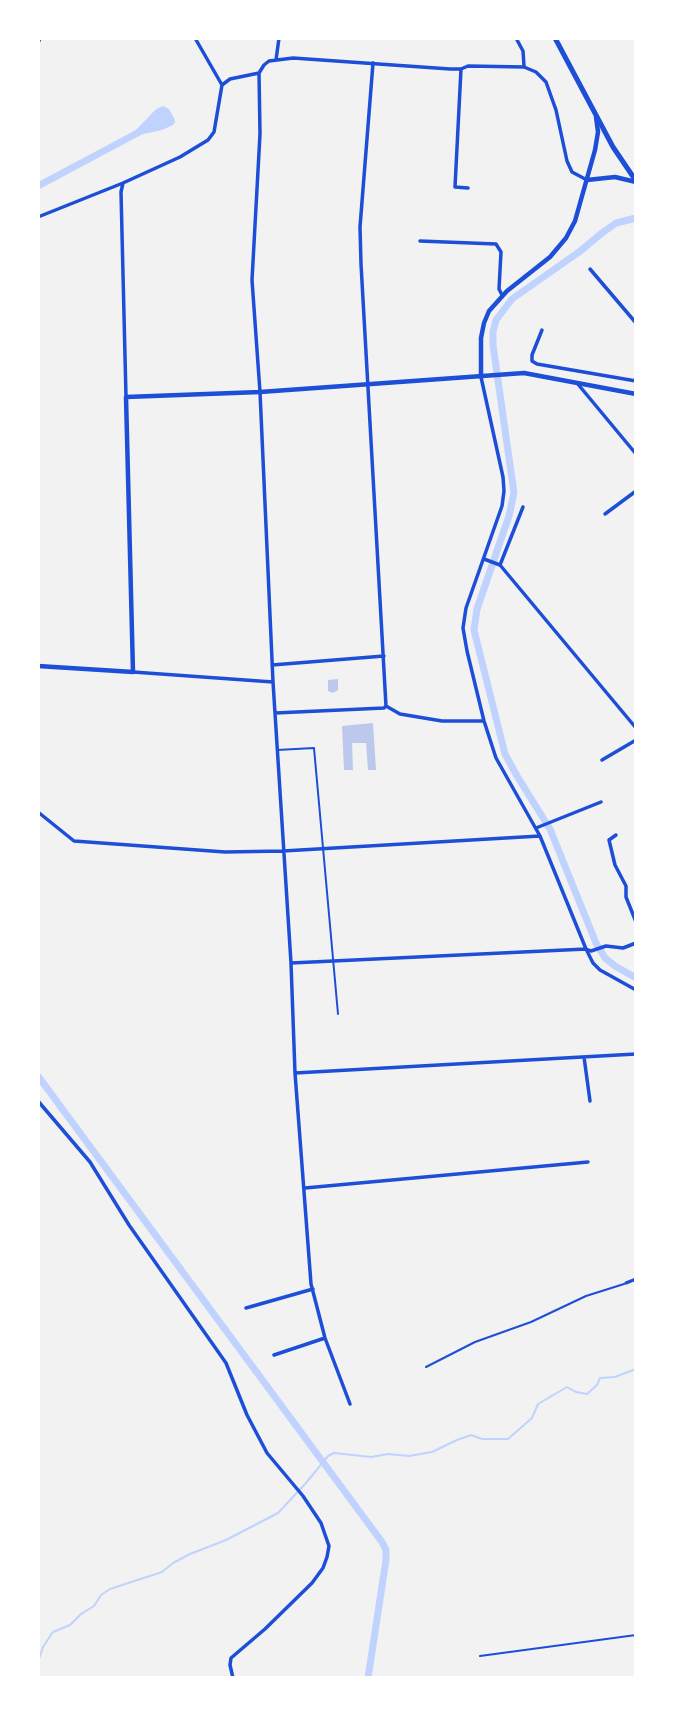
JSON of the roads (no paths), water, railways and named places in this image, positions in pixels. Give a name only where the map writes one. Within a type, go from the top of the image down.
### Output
[{"type":"main road","points":[[555,38],[635,182]]},
{"type":"street","points":[[38,217],[123,183],[180,157],[208,140],[214,132],[222,85],[195,38]]},
{"type":"street","points":[[276,60],[279,38]]},
{"type":"street","points":[[516,38],[523,51],[524,67]]},
{"type":"street","points":[[350,1404],[324,1338],[313,1289],[295,1073],[252,279],[260,134],[259,73],[269,61],[293,58],[461,69],[468,66],[524,67],[536,72],[546,82],[572,172],[587,180],[615,177],[635,182]]},
{"type":"street","points":[[373,62],[360,228],[360,264],[386,706]]},
{"type":"street","points":[[461,69],[454,187],[468,188]]},
{"type":"street","points":[[222,85],[230,79],[259,73]]},
{"type":"street","points":[[595,114],[598,132],[595,150],[575,222],[566,238],[541,266],[502,295],[489,311],[484,323],[481,338],[484,376],[504,492],[486,560],[467,608],[463,628],[484,720],[496,758],[540,836],[593,963],[600,970],[635,990]]},
{"type":"street","points":[[123,183],[121,192],[133,672]]},
{"type":"street","points":[[419,241],[496,244],[502,252],[499,289],[502,295]]},
{"type":"street","points":[[590,269],[635,323]]},
{"type":"street","points":[[541,330],[531,361],[635,381]]},
{"type":"street","points":[[126,397],[523,373],[635,394]]},
{"type":"street","points":[[577,383],[635,454]]},
{"type":"street","points":[[605,514],[635,491]]},
{"type":"street","points":[[499,564],[523,507]]},
{"type":"street","points":[[486,560],[499,564],[635,728]]},
{"type":"street","points":[[272,665],[384,656]]},
{"type":"street","points":[[38,666],[272,682]]},
{"type":"street","points":[[386,706],[400,714],[442,721],[484,720]]},
{"type":"street","points":[[275,713],[386,706]]},
{"type":"street","points":[[602,760],[635,740]]},
{"type":"street","points":[[536,828],[601,802]]},
{"type":"street","points":[[38,812],[74,841],[225,852],[540,836]]},
{"type":"street","points":[[616,835],[609,840],[615,865],[626,886],[626,897],[635,922]]},
{"type":"street","points":[[291,963],[586,948],[591,951],[606,946],[623,948],[635,943]]},
{"type":"street","points":[[295,1073],[635,1054]]},
{"type":"street","points":[[584,1057],[590,1101]]},
{"type":"street","points":[[38,1101],[90,1162],[128,1225],[226,1363],[247,1415],[263,1445],[321,1523],[329,1546],[323,1568],[312,1583],[231,1658],[233,1678]]},
{"type":"street","points":[[305,1188],[588,1163]]},
{"type":"street","points":[[626,1283],[635,1279]]},
{"type":"street","points":[[246,1308],[313,1289]]},
{"type":"street","points":[[274,1355],[324,1338]]},
{"type":"lane","points":[[277,750],[314,748],[338,1014]]},
{"type":"lane","points":[[426,1367],[475,1342],[531,1322],[586,1296],[626,1283]]},
{"type":"water","points":[[163,106],[169,109],[174,118],[173,125],[139,135],[136,130],[155,110]]},
{"type":"waterway","points":[[38,186],[145,129]]},
{"type":"waterway","points":[[636,218],[616,223],[602,233],[512,299],[496,320],[493,345],[514,493],[509,516],[477,609],[474,630],[505,754],[550,829],[596,943],[605,958],[636,978]]},
{"type":"waterway","points":[[38,1076],[382,1542],[386,1550],[386,1560],[368,1678]]},
{"type":"waterway","points":[[38,1662],[43,1647],[53,1632],[70,1625],[94,1606],[101,1595],[110,1589],[162,1572],[190,1554],[226,1540],[278,1513],[328,1456],[334,1453],[371,1457],[388,1454],[409,1456],[432,1452],[471,1435],[482,1439],[508,1439],[532,1418],[538,1404],[567,1387],[587,1394],[600,1378],[615,1377],[636,1369]]}]
